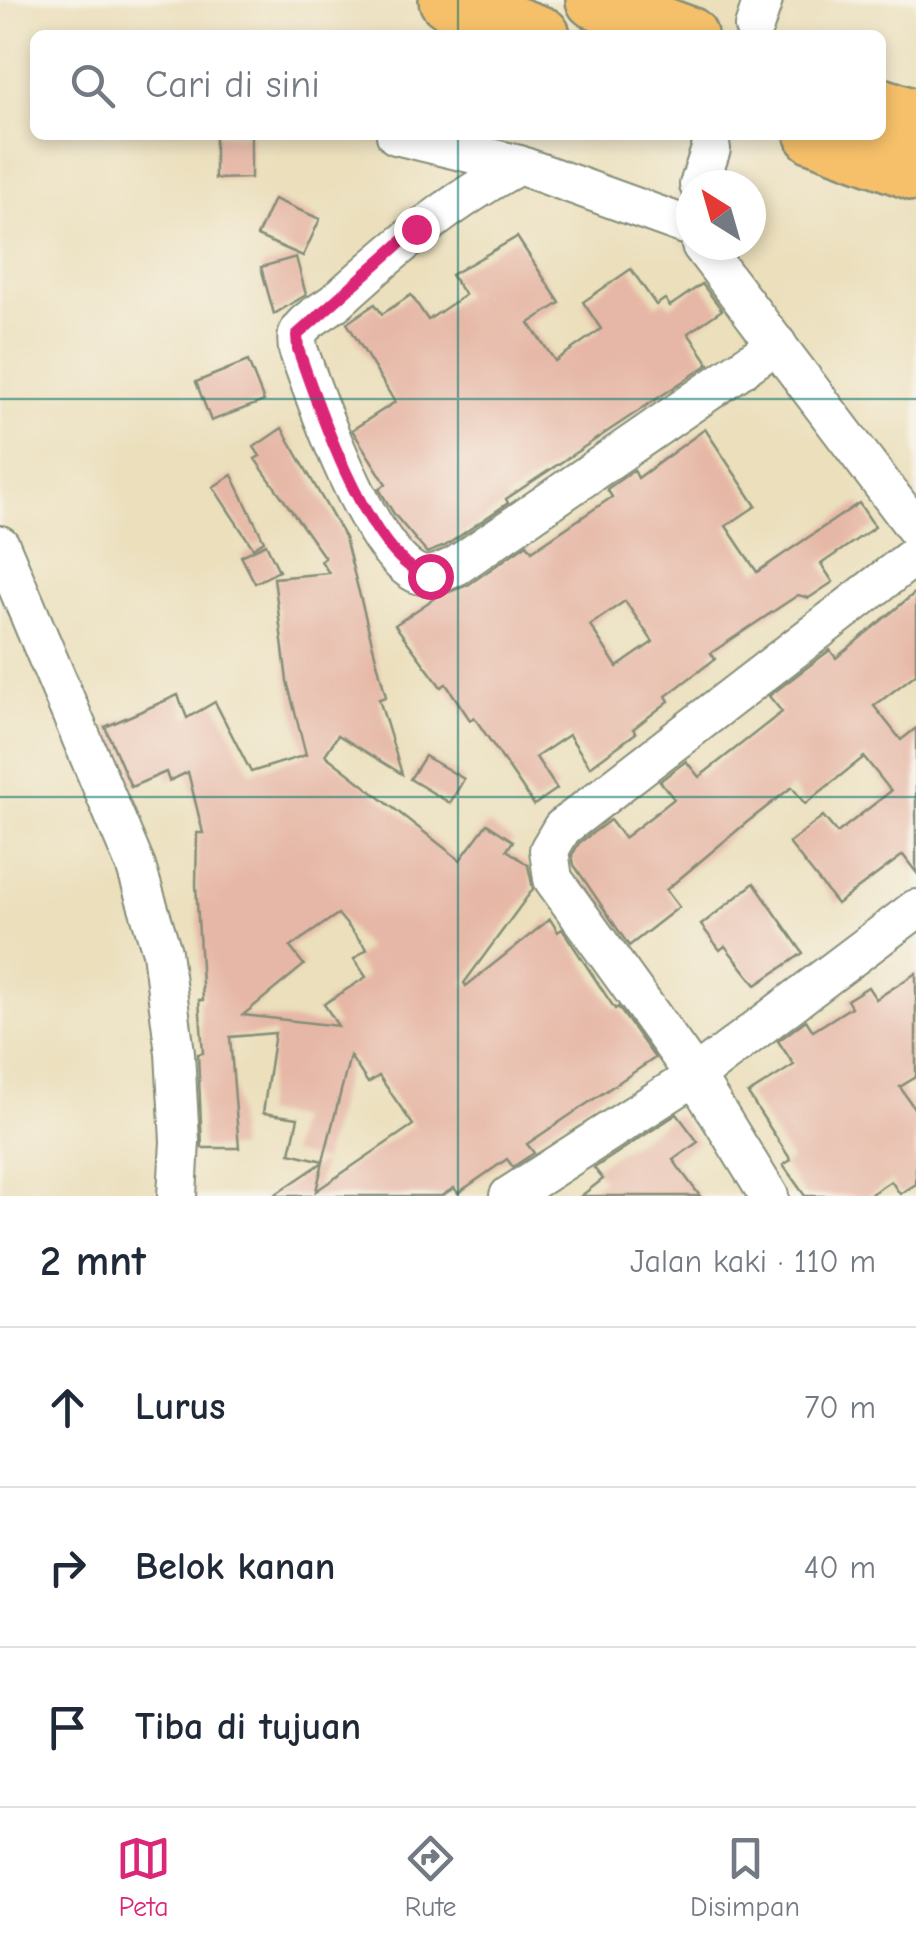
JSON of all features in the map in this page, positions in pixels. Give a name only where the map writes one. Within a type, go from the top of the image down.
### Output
[{"type":"highway","points":[[446,0],[528,30]]},
{"type":"highway","points":[[594,0],[675,30]]},
{"type":"highway","points":[[886,108],[916,118]]},
{"type":"highway","points":[[827,140],[916,173]]},
{"type":"street","points":[[416,140],[519,165],[676,221]]},
{"type":"street","points":[[704,170],[711,149]]},
{"type":"street","points":[[519,165],[466,194],[416,229],[297,335],[298,349],[347,480],[402,562],[416,574],[430,576],[456,566],[777,344]]},
{"type":"street","points":[[716,260],[916,529]]},
{"type":"street","points":[[0,544],[136,867],[162,952],[175,1053],[176,1196]]},
{"type":"street","points":[[769,1196],[694,1076],[553,879],[547,860],[552,841],[562,828],[916,554]]},
{"type":"street","points":[[509,1196],[694,1076],[916,909]]},
{"type":"building","points":[[215,140],[251,140],[251,178],[215,179]]},
{"type":"building","points":[[274,199],[320,219],[303,256],[257,236]]},
{"type":"building","points":[[517,237],[560,303],[529,323],[555,361],[601,329],[583,302],[631,269],[656,305],[665,299],[670,306],[702,284],[722,310],[688,333],[709,364],[506,499],[508,503],[445,546],[427,553],[394,514],[379,489],[386,484],[352,430],[395,402],[347,323],[375,304],[382,314],[411,295],[428,320],[465,295],[451,275]]},
{"type":"building","points":[[296,257],[306,295],[274,314],[261,267]]},
{"type":"building","points":[[248,361],[264,401],[211,421],[196,382]]},
{"type":"building","points":[[282,428],[345,538],[386,697],[379,699],[402,774],[338,735],[325,755],[460,860],[487,824],[513,841],[507,850],[528,865],[533,889],[464,983],[466,986],[550,919],[558,932],[562,929],[615,1009],[618,1007],[655,1058],[527,1144],[534,1153],[513,1167],[507,1159],[458,1193],[454,1188],[441,1196],[273,1196],[323,1162],[316,1191],[413,1125],[379,1076],[368,1083],[350,1056],[323,1161],[290,1153],[298,1118],[263,1113],[275,1033],[230,1037],[239,1148],[202,1148],[198,1054],[203,1053],[199,1000],[203,1000],[196,885],[197,833],[203,833],[188,772],[169,781],[166,772],[131,787],[105,727],[178,695],[187,718],[215,702],[251,772],[306,755],[287,681],[274,578],[329,573],[321,561],[325,558],[255,459],[260,456],[254,447]],"holes":[[[338,914],[367,949],[354,959],[366,977],[324,1004],[338,1026],[243,1015],[304,965],[290,947]]]},
{"type":"building","points":[[705,429],[756,506],[726,526],[757,572],[859,503],[875,527],[821,564],[833,582],[809,598],[798,595],[711,653],[715,659],[666,696],[669,701],[633,729],[636,733],[590,767],[569,735],[536,757],[557,789],[534,805],[474,717],[470,720],[446,684],[441,687],[395,625],[436,597],[468,585],[527,544],[532,551],[612,497],[607,489],[634,470],[638,478]],"holes":[[[625,601],[653,642],[617,667],[590,625]]]},
{"type":"building","points":[[232,475],[264,541],[253,548],[213,487]]},
{"type":"building","points":[[266,544],[279,571],[255,583],[241,556]]},
{"type":"building","points":[[916,592],[916,674],[874,706],[901,740],[916,728],[916,872],[903,855],[837,904],[789,843],[823,816],[837,833],[891,791],[864,757],[805,804],[792,787],[746,823],[666,890],[679,907],[629,946],[574,865],[572,855],[579,843],[610,820],[624,838],[674,799],[660,781],[686,761],[699,777],[782,712],[769,696],[830,650],[836,658]]},
{"type":"building","points":[[425,756],[464,779],[450,803],[410,779]]},
{"type":"building","points":[[754,883],[803,953],[756,985],[725,946],[720,950],[701,925]]},
{"type":"building","points":[[916,973],[916,1077],[900,1087],[916,1111],[916,1184],[900,1194],[891,1181],[868,1196],[805,1196],[783,1165],[791,1160],[748,1094],[794,1065],[778,1041],[806,1020],[813,1031],[851,1007],[847,1000],[868,987],[876,999]]},
{"type":"building","points":[[677,1114],[698,1142],[673,1160],[700,1196],[581,1196],[603,1179],[594,1168]]},
{"type":"route","points":[[416,229],[325,312],[303,325],[297,335],[298,349],[347,480],[402,562],[416,574],[430,576]]}]
